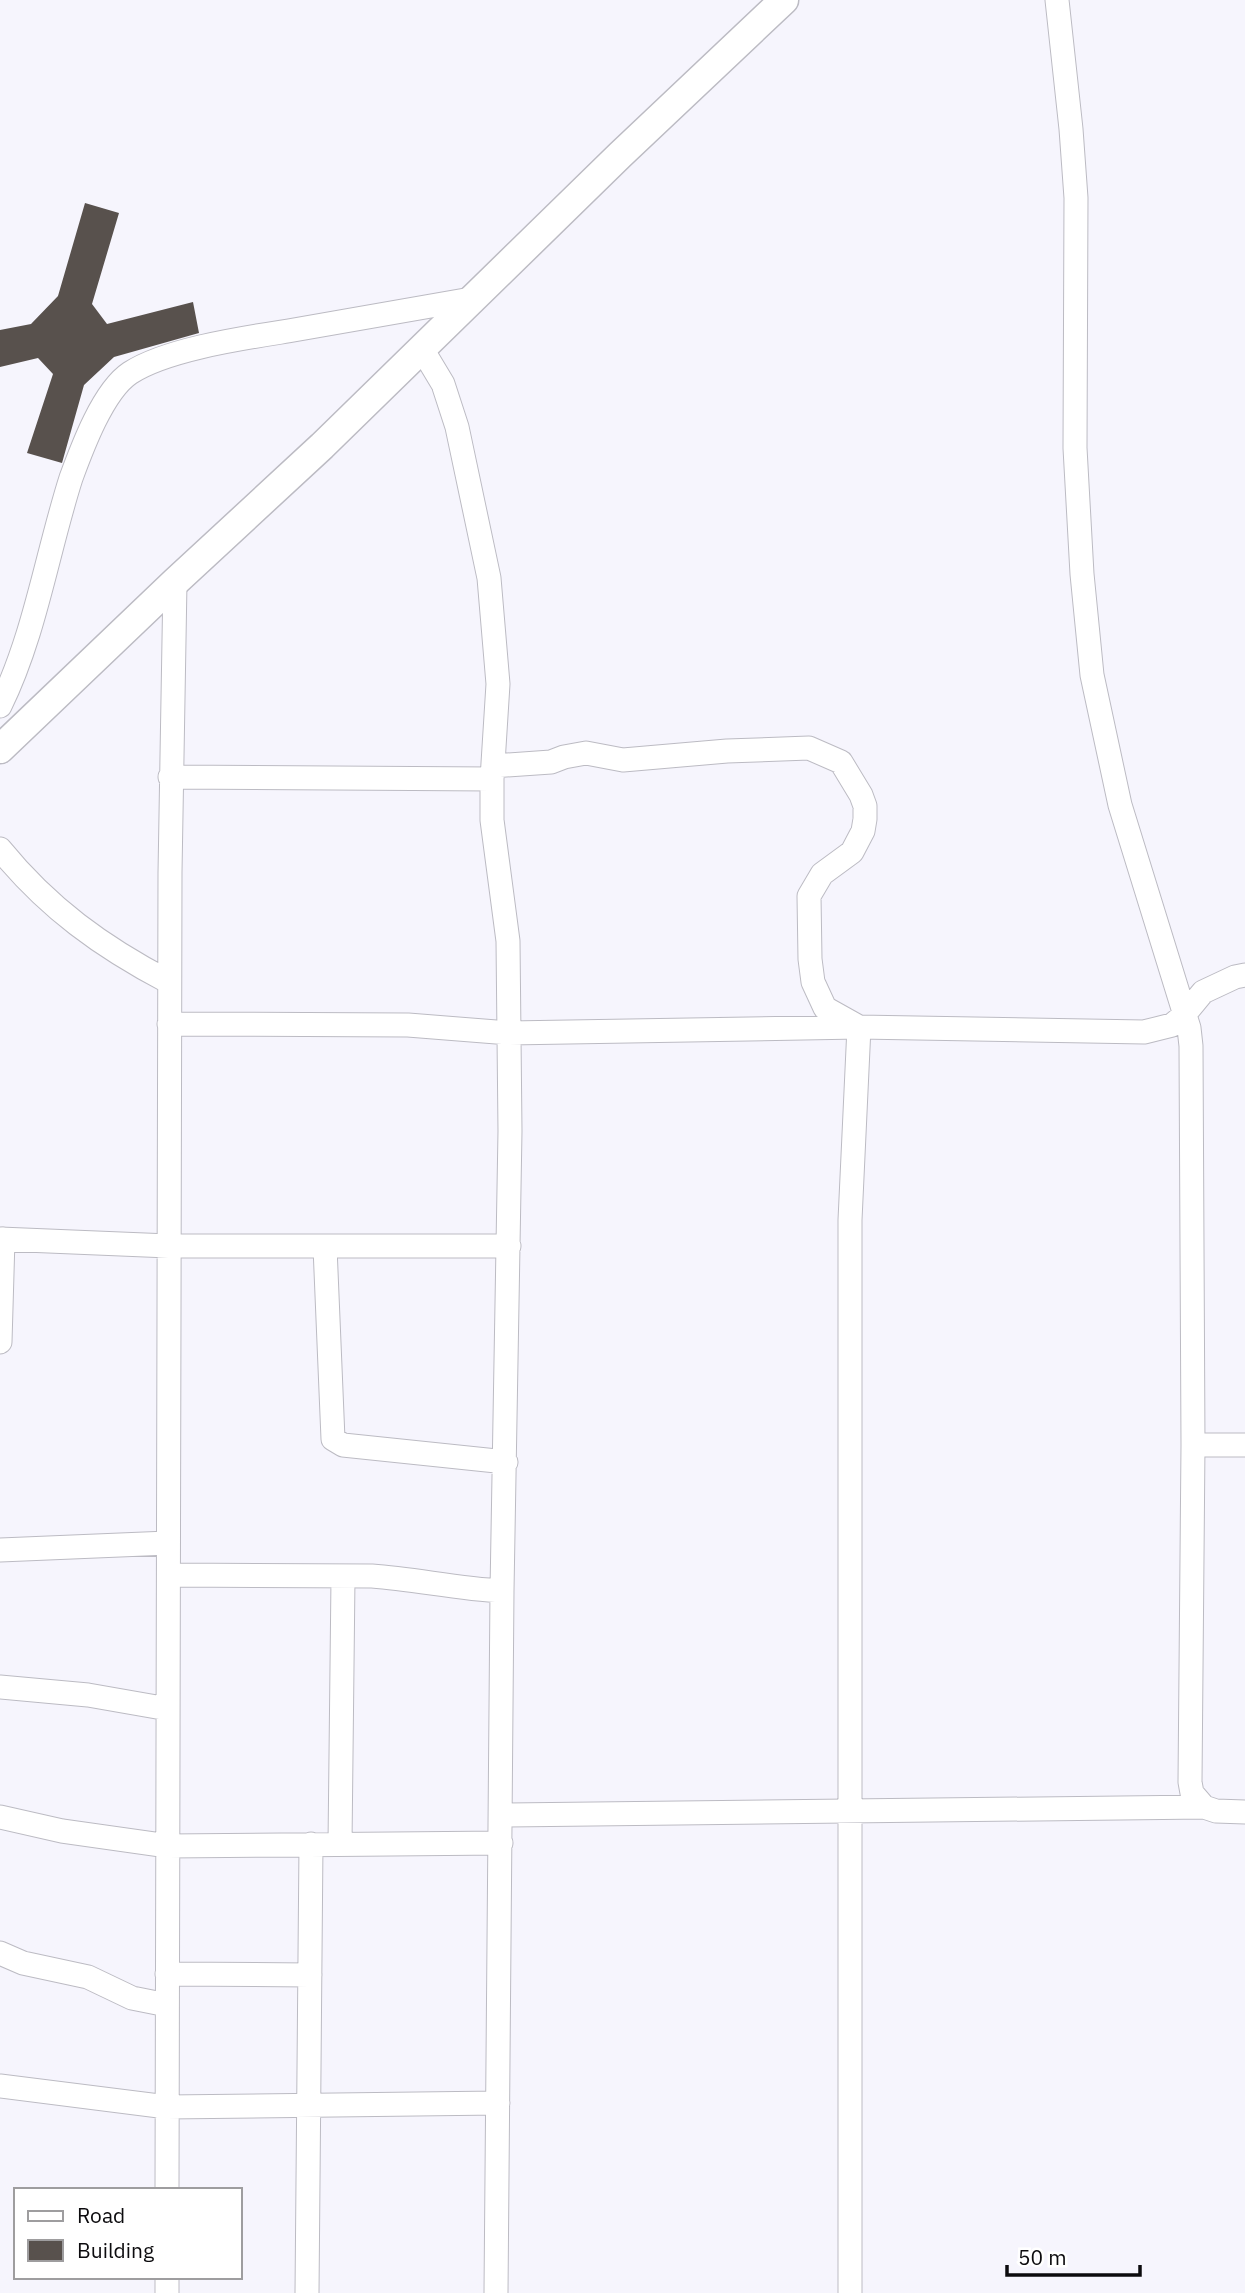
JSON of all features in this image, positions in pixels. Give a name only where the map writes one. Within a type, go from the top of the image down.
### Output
[{"type":"main road","points":[[0,749],[322,446],[471,299],[784,0]]},
{"type":"street","points":[[1057,0],[1076,198],[1075,448],[1082,574],[1092,674],[1120,805],[1190,1037],[1193,1445],[1190,1782],[1192,1793],[1204,1807]]},
{"type":"street","points":[[0,706],[22,652],[72,477],[97,418],[112,392],[129,374],[157,359],[236,339],[471,299]]},
{"type":"street","points":[[422,349],[443,384],[457,427],[489,578],[498,684],[492,772],[496,861],[508,942],[509,1246],[502,1591],[496,2293]]},
{"type":"street","points":[[167,2188],[170,777],[175,582]]},
{"type":"street","points":[[170,777],[492,772],[586,753],[623,760],[727,751],[809,748],[841,762],[862,795],[865,806],[863,831],[852,852],[822,874],[809,896],[813,982],[825,1008],[859,1027]]},
{"type":"street","points":[[0,849],[27,882],[57,909],[132,963],[169,982]]},
{"type":"street","points":[[169,1024],[408,1025],[509,1033],[859,1027],[1144,1032],[1172,1025],[1203,992],[1245,975]]},
{"type":"street","points":[[850,2293],[850,1220],[859,1027]]},
{"type":"street","points":[[0,1342],[2,1239],[169,1246],[509,1246]]},
{"type":"street","points":[[325,1247],[333,1439],[337,1443],[350,1446],[506,1462]]},
{"type":"street","points":[[1193,1445],[1245,1445]]},
{"type":"street","points":[[0,1550],[168,1543]]},
{"type":"street","points":[[170,1575],[403,1578],[435,1585],[502,1591]]},
{"type":"street","points":[[340,1844],[343,1577]]},
{"type":"street","points":[[0,1687],[88,1695],[168,1709]]},
{"type":"street","points":[[501,1815],[1204,1807],[1216,1811],[1245,1812]]},
{"type":"street","points":[[0,1817],[62,1831],[167,1846],[501,1843]]},
{"type":"street","points":[[307,2293],[311,1844]]},
{"type":"street","points":[[0,1953],[23,1963],[88,1977],[132,1998],[167,2005]]},
{"type":"street","points":[[167,1975],[310,1975]]},
{"type":"street","points":[[0,2086],[167,2107],[498,2103]]},
{"type":"building","points":[[85,203],[119,213],[92,304],[107,324],[193,302],[199,333],[114,357],[84,385],[62,463],[27,453],[53,374],[38,358],[0,367],[0,330],[31,324],[58,296]]}]
